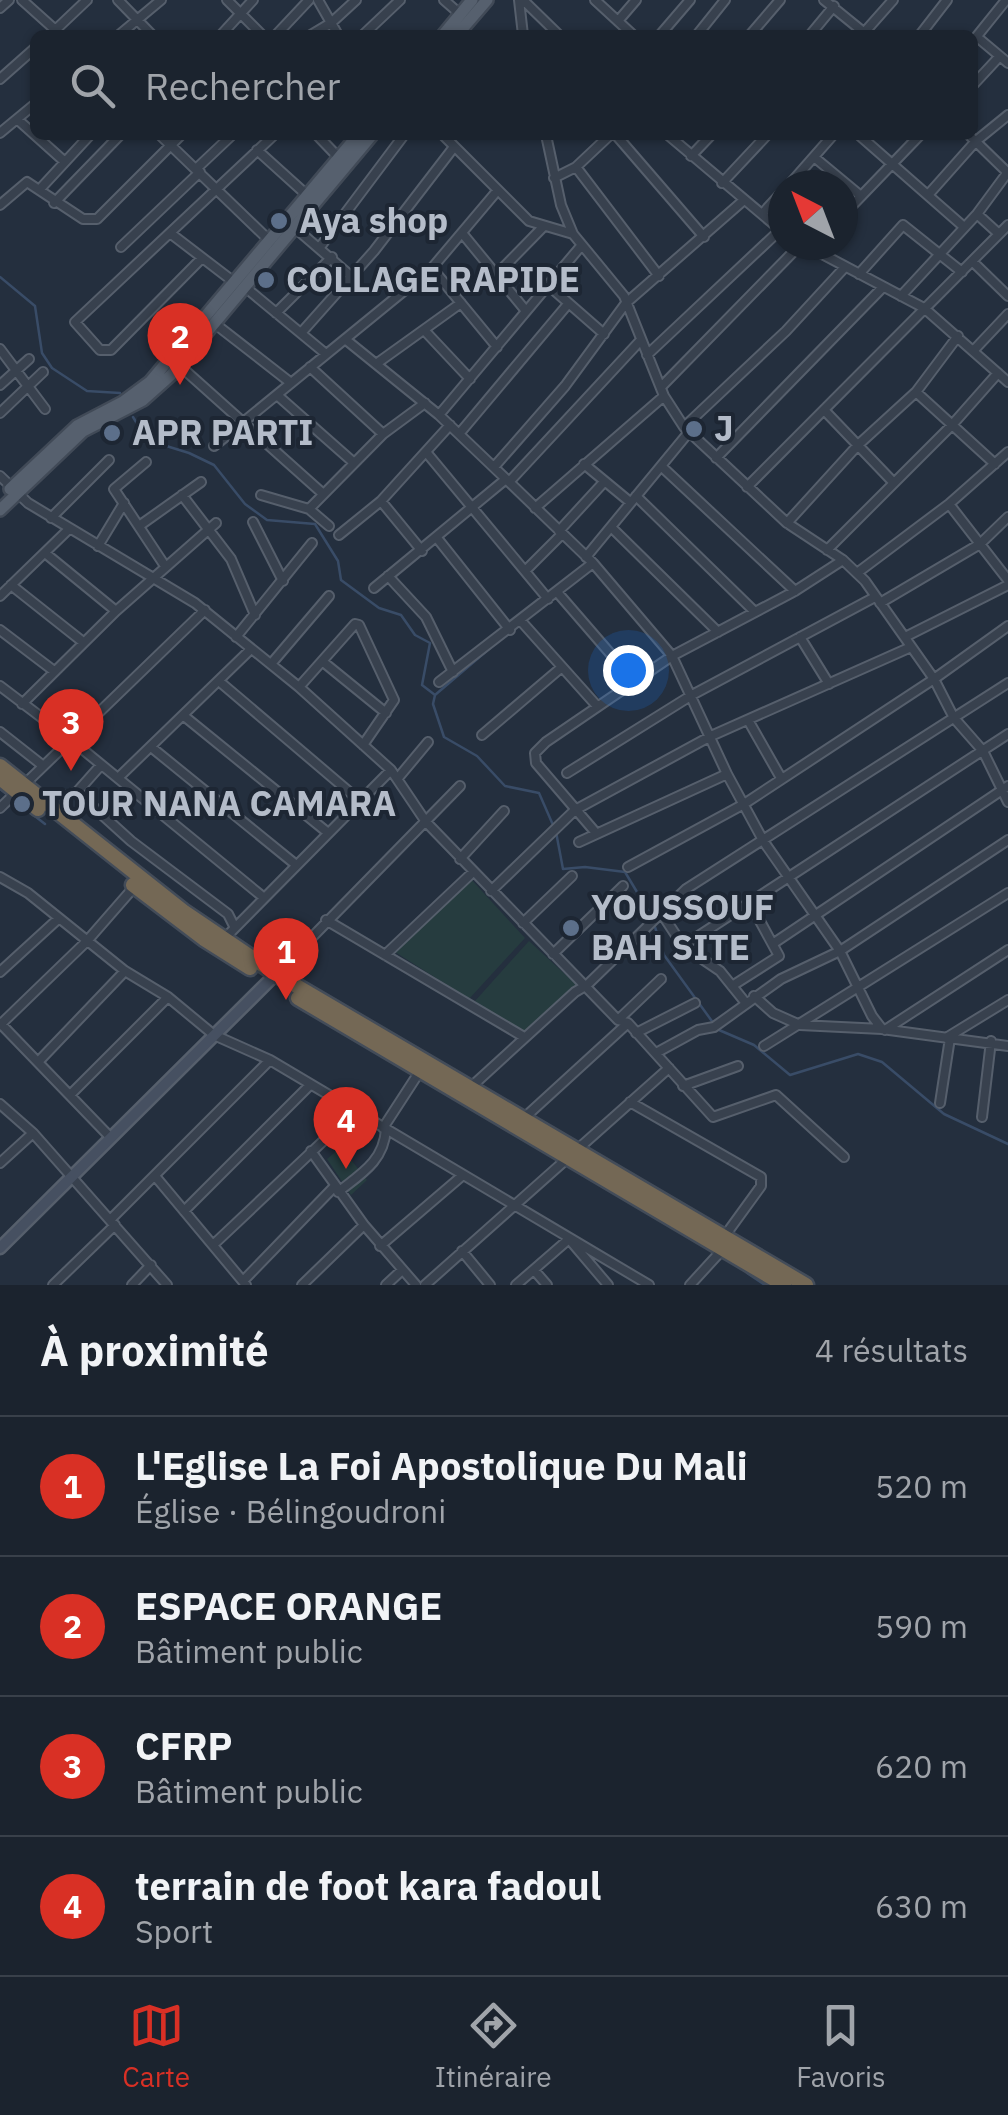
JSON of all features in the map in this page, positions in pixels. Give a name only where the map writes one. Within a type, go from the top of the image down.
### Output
[{"type":"highway","points":[[0,766],[20,788],[135,886],[204,939],[470,1088],[572,1154]]},
{"type":"highway","points":[[0,778],[46,802],[273,977],[420,1071],[723,1243],[806,1285]]},
{"type":"highway","points":[[723,1243],[784,1285]]},
{"type":"main road","points":[[446,30],[472,0]]},
{"type":"main road","points":[[461,30],[486,0]]},
{"type":"main road","points":[[0,510],[77,426],[123,402],[150,382],[240,285],[354,140]]},
{"type":"main road","points":[[274,244],[294,227],[368,140]]},
{"type":"main road","points":[[0,499],[15,491],[83,432],[143,400],[180,365],[240,285]]},
{"type":"street","points":[[0,8],[10,0]]},
{"type":"street","points":[[22,0],[53,30]]},
{"type":"street","points":[[59,30],[87,0]]},
{"type":"street","points":[[118,0],[147,30]]},
{"type":"street","points":[[126,30],[161,0]]},
{"type":"street","points":[[227,0],[257,30]]},
{"type":"street","points":[[226,30],[252,0]]},
{"type":"street","points":[[281,30],[309,0]]},
{"type":"street","points":[[318,0],[335,30]]},
{"type":"street","points":[[319,30],[356,0]]},
{"type":"street","points":[[367,30],[400,0]]},
{"type":"street","points":[[444,0],[460,14]]},
{"type":"street","points":[[521,0],[523,30]]},
{"type":"street","points":[[521,0],[554,30]]},
{"type":"street","points":[[595,0],[628,30]]},
{"type":"street","points":[[618,21],[636,0]]},
{"type":"street","points":[[664,30],[690,0]]},
{"type":"street","points":[[701,30],[726,0]]},
{"type":"street","points":[[754,30],[780,0]]},
{"type":"street","points":[[867,30],[893,0]]},
{"type":"street","points":[[924,30],[947,0]]},
{"type":"street","points":[[978,35],[1006,0]]},
{"type":"street","points":[[813,30],[830,3],[860,30]]},
{"type":"street","points":[[978,41],[1008,63]]},
{"type":"street","points":[[0,79],[30,52]]},
{"type":"street","points":[[978,79],[999,56]]},
{"type":"street","points":[[0,133],[30,108]]},
{"type":"street","points":[[978,134],[1008,115]]},
{"type":"street","points":[[17,119],[30,131]]},
{"type":"street","points":[[40,140],[64,162]]},
{"type":"street","points":[[40,188],[85,140]]},
{"type":"street","points":[[54,202],[115,140]]},
{"type":"street","points":[[166,140],[274,244]]},
{"type":"street","points":[[0,205],[27,182],[83,220],[97,219],[177,140]]},
{"type":"street","points":[[120,247],[227,140]]},
{"type":"street","points":[[202,258],[111,350],[100,350],[75,322],[269,140]]},
{"type":"street","points":[[322,140],[339,158]]},
{"type":"street","points":[[320,247],[400,140]]},
{"type":"street","points":[[448,140],[529,220],[572,234]]},
{"type":"street","points":[[547,140],[572,234],[618,288],[663,391],[686,429],[787,523],[857,572],[934,679],[954,718],[983,751],[1005,789],[1008,802]]},
{"type":"street","points":[[554,178],[576,168],[607,140]]},
{"type":"street","points":[[618,140],[704,236]]},
{"type":"street","points":[[673,140],[768,219]]},
{"type":"street","points":[[691,156],[706,140]]},
{"type":"street","points":[[722,183],[762,140]]},
{"type":"street","points":[[801,170],[828,140]]},
{"type":"street","points":[[865,140],[964,227]]},
{"type":"street","points":[[858,199],[911,140]]},
{"type":"street","points":[[928,195],[970,140]]},
{"type":"street","points":[[901,296],[977,214],[1008,172],[974,140]]},
{"type":"street","points":[[301,334],[352,277],[454,147]]},
{"type":"street","points":[[258,150],[308,196]]},
{"type":"street","points":[[814,156],[861,196]]},
{"type":"street","points":[[576,168],[658,276]]},
{"type":"street","points":[[214,446],[432,268],[497,191]]},
{"type":"street","points":[[494,467],[565,386],[626,303],[744,200]]},
{"type":"street","points":[[762,214],[768,207]]},
{"type":"street","points":[[977,214],[999,234]]},
{"type":"street","points":[[859,274],[902,225],[962,272]]},
{"type":"street","points":[[747,488],[1008,225]]},
{"type":"street","points":[[497,274],[544,226]]},
{"type":"street","points":[[294,227],[352,277]]},
{"type":"street","points":[[170,233],[326,354]]},
{"type":"street","points":[[462,233],[526,311]]},
{"type":"street","points":[[648,355],[768,244]]},
{"type":"street","points":[[439,415],[581,246]]},
{"type":"street","points":[[276,313],[332,256]]},
{"type":"street","points":[[535,508],[663,391],[794,260]]},
{"type":"street","points":[[833,260],[924,308],[1008,382]]},
{"type":"street","points":[[973,262],[1008,296]]},
{"type":"street","points":[[439,682],[552,596],[589,560],[686,429],[845,267]]},
{"type":"street","points":[[432,268],[497,347]]},
{"type":"street","points":[[548,286],[604,334]]},
{"type":"street","points":[[716,458],[883,287]]},
{"type":"street","points":[[376,364],[460,303]]},
{"type":"street","points":[[376,364],[460,303]]},
{"type":"street","points":[[459,434],[568,304]]},
{"type":"street","points":[[974,350],[1008,314]]},
{"type":"street","points":[[214,323],[291,383]]},
{"type":"street","points":[[424,330],[470,379]]},
{"type":"street","points":[[787,523],[858,446],[916,392],[958,336]]},
{"type":"street","points":[[345,339],[439,415],[508,480],[589,560],[672,656],[727,774],[764,842],[840,951],[884,1029]]},
{"type":"street","points":[[374,588],[508,480],[640,340]]},
{"type":"street","points":[[0,349],[45,409]]},
{"type":"street","points":[[0,385],[30,359]]},
{"type":"street","points":[[180,365],[322,492]]},
{"type":"street","points":[[310,367],[383,434]]},
{"type":"street","points":[[0,413],[43,372]]},
{"type":"street","points":[[828,550],[998,373]]},
{"type":"street","points":[[916,392],[995,464]]},
{"type":"street","points":[[277,395],[353,462]]},
{"type":"street","points":[[308,509],[383,434],[425,403]]},
{"type":"street","points":[[825,411],[894,483]]},
{"type":"street","points":[[340,535],[380,501],[450,425]]},
{"type":"street","points":[[426,452],[525,572],[634,681]]},
{"type":"street","points":[[857,572],[949,504],[1008,452]]},
{"type":"street","points":[[51,518],[108,460]]},
{"type":"street","points":[[146,462],[114,489],[164,566]]},
{"type":"street","points":[[584,464],[604,482],[633,499],[755,612]]},
{"type":"street","points":[[661,466],[795,591]]},
{"type":"street","points":[[0,476],[51,518],[205,610],[363,744],[398,778],[426,822],[473,872],[656,1053],[714,1117],[776,1095],[844,1156]]},
{"type":"street","points":[[138,526],[201,482]]},
{"type":"street","points":[[525,572],[604,482]]},
{"type":"street","points":[[182,495],[231,559],[255,615]]},
{"type":"street","points":[[262,495],[308,509],[329,526]]},
{"type":"street","points":[[380,501],[422,551]]},
{"type":"street","points":[[98,546],[124,503]]},
{"type":"street","points":[[906,637],[1008,583],[949,504]]},
{"type":"street","points":[[567,772],[692,695],[980,544],[1008,517]]},
{"type":"street","points":[[253,522],[283,581]]},
{"type":"street","points":[[22,704],[164,566],[216,523]]},
{"type":"street","points":[[611,527],[718,632]]},
{"type":"street","points":[[0,596],[70,529]]},
{"type":"street","points":[[437,538],[510,630]]},
{"type":"street","points":[[236,637],[312,543]]},
{"type":"street","points":[[45,553],[116,611]]},
{"type":"street","points":[[596,833],[534,756],[546,742],[672,656],[795,591],[843,560]]},
{"type":"street","points":[[388,576],[426,616],[453,672]]},
{"type":"street","points":[[11,586],[83,642]]},
{"type":"street","points":[[271,664],[329,596]]},
{"type":"street","points":[[0,808],[205,610]]},
{"type":"street","points":[[521,621],[597,706]]},
{"type":"street","points":[[299,687],[358,624],[394,700],[363,744]]},
{"type":"street","points":[[628,867],[744,804],[1008,626]]},
{"type":"street","points":[[0,630],[54,671]]},
{"type":"street","points":[[800,637],[829,684]]},
{"type":"street","points":[[491,891],[576,810],[710,736],[911,646]]},
{"type":"street","points":[[118,778],[251,649]]},
{"type":"street","points":[[322,661],[386,713]]},
{"type":"street","points":[[482,736],[562,667]]},
{"type":"street","points":[[220,682],[360,801]]},
{"type":"street","points":[[470,1088],[524,1036],[587,986],[660,911],[686,890],[1008,683]]},
{"type":"street","points":[[0,686],[262,898]]},
{"type":"street","points":[[184,716],[327,832]]},
{"type":"street","points":[[748,720],[780,778]]},
{"type":"street","points":[[0,732],[42,765]]},
{"type":"street","points":[[683,946],[1008,734]]},
{"type":"street","points":[[398,778],[428,742]]},
{"type":"street","points":[[151,747],[295,864]]},
{"type":"street","points":[[46,802],[77,792],[101,764]]},
{"type":"street","points":[[224,940],[391,770]]},
{"type":"street","points":[[579,842],[727,774]]},
{"type":"street","points":[[0,1248],[460,786]]},
{"type":"street","points":[[774,943],[1005,789]]},
{"type":"street","points":[[77,792],[122,834],[228,914],[234,926]]},
{"type":"street","points":[[460,858],[504,811]]},
{"type":"street","points":[[106,850],[122,834]]},
{"type":"street","points":[[656,1053],[698,1030],[716,1025],[781,979],[840,951],[1008,840]]},
{"type":"street","points":[[384,955],[473,872]]},
{"type":"street","points":[[0,876],[126,971],[168,997],[214,1035],[270,1060],[650,1285]]},
{"type":"street","points":[[523,923],[572,876]]},
{"type":"street","points":[[0,892],[9,883]]},
{"type":"street","points":[[111,1138],[0,1024],[87,941],[135,886]]},
{"type":"street","points":[[553,954],[623,886]]},
{"type":"street","points":[[764,1046],[1008,893]]},
{"type":"street","points":[[732,986],[776,958],[779,952],[749,901]]},
{"type":"street","points":[[660,911],[683,946],[720,971],[745,1002]]},
{"type":"street","points":[[0,972],[58,918]]},
{"type":"street","points":[[326,920],[524,1036]]},
{"type":"street","points":[[884,1029],[1008,950]]},
{"type":"street","points":[[38,1062],[126,971]]},
{"type":"street","points":[[523,1119],[662,979]]},
{"type":"street","points":[[754,996],[773,1013],[796,1024],[884,1029],[1008,1046]]},
{"type":"street","points":[[70,1095],[168,997]]},
{"type":"street","points":[[948,1038],[1008,1000]]},
{"type":"street","points":[[636,1033],[695,1003]]},
{"type":"street","points":[[940,1103],[948,1038]]},
{"type":"street","points":[[982,1117],[992,1042]]},
{"type":"street","points":[[53,1285],[270,1060]]},
{"type":"street","points":[[683,1086],[738,1066]]},
{"type":"street","points":[[425,1285],[669,1068]]},
{"type":"street","points":[[156,1176],[244,1283],[336,1190],[377,1160],[384,1146],[385,1129],[420,1071]]},
{"type":"street","points":[[184,1211],[310,1085]]},
{"type":"street","points":[[630,1102],[760,1177],[761,1186],[690,1285]]},
{"type":"street","points":[[0,1104],[33,1133],[167,1285]]},
{"type":"street","points":[[214,1246],[354,1111]]},
{"type":"street","points":[[0,1164],[33,1133]]},
{"type":"street","points":[[311,1152],[380,1246],[416,1285]]},
{"type":"street","points":[[380,1246],[462,1174]]},
{"type":"street","points":[[302,1285],[364,1225]]},
{"type":"street","points":[[516,1285],[569,1239]]},
{"type":"street","points":[[569,1239],[608,1285]]},
{"type":"street","points":[[462,1252],[490,1285]]},
{"type":"street","points":[[132,1285],[150,1265]]},
{"type":"street","points":[[386,1285],[402,1270]]},
{"type":"street","points":[[534,1270],[547,1285]]},
{"type":"green space","points":[[470,878],[525,938],[469,999],[395,952]]},
{"type":"green space","points":[[529,941],[581,989],[521,1033],[475,1001]]},
{"type":"green space","points":[[341,1147],[367,1180],[351,1195],[327,1159]]},
{"type":"waterway","points":[[0,277],[35,306],[42,353],[52,368],[87,391],[120,393]]},
{"type":"waterway","points":[[133,417],[147,440],[214,465],[245,504],[267,520],[315,524],[338,561],[341,580],[379,608],[401,615],[415,635],[430,643],[422,685],[435,695],[433,704],[444,737],[477,756],[505,786],[539,793],[553,825]]},
{"type":"waterway","points":[[435,695],[496,643]]},
{"type":"waterway","points":[[0,789],[45,824]]},
{"type":"waterway","points":[[556,832],[563,869],[585,867],[625,872],[652,917]]},
{"type":"waterway","points":[[654,924],[664,955],[714,1024]]},
{"type":"waterway","points":[[719,1030],[754,1045],[790,1075],[858,1054],[882,1062],[944,1114],[1008,1144]]},
{"type":"waterway","points":[[747,1273],[765,1285]]},
{"type":"place","name":"Aya shop","points":[[279,221]]},
{"type":"place","name":"COLLAGE RAPIDE","points":[[266,280]]},
{"type":"place","name":"ESPACE ORANGE","points":[[180,385]]},
{"type":"place","name":"J","points":[[694,429]]},
{"type":"place","name":"APR PARTI","points":[[112,433]]},
{"type":"place","name":"CFRP","points":[[71,771]]},
{"type":"place","name":"TOUR NANA CAMARA","points":[[22,804]]},
{"type":"place","name":"YOUSSOUF BAH SITE","points":[[571,928]]},
{"type":"place","name":"L'Eglise La Foi Apostolique Du Mali","points":[[286,1000]]},
{"type":"place","name":"terrain de foot kara fadoul","points":[[346,1169]]}]
